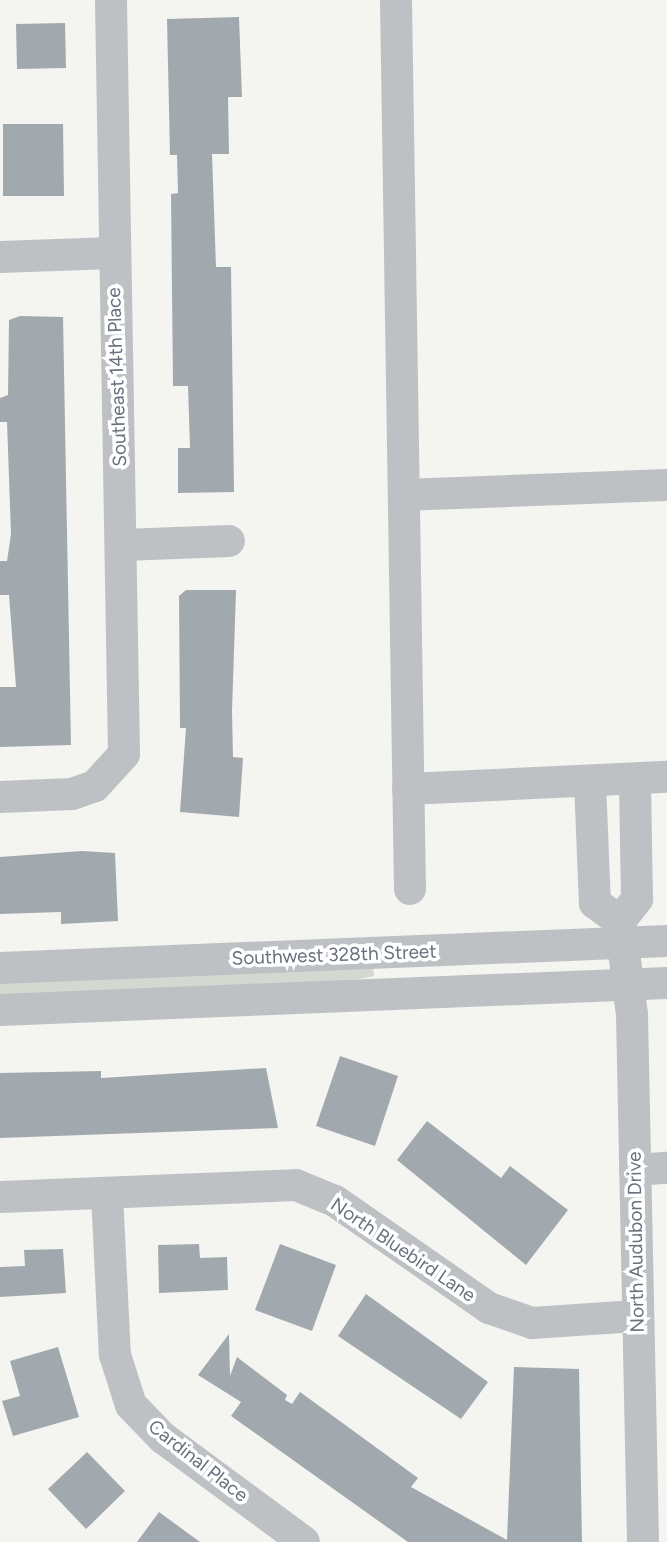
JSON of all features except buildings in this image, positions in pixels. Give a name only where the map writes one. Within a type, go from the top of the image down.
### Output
[{"type":"street","name":"Southeast 14th Place","points":[[0,797],[72,794],[95,786],[124,754],[123,545],[113,253],[111,0]]},
{"type":"street","points":[[396,0],[410,888]]},
{"type":"street","points":[[0,257],[113,253]]},
{"type":"street","points":[[404,495],[667,485]]},
{"type":"street","points":[[123,545],[229,541]]},
{"type":"street","points":[[408,789],[667,777]]},
{"type":"street","points":[[590,781],[595,903],[621,932],[637,899],[635,779]]},
{"type":"street","name":"Southwest 328th Street","points":[[0,968],[621,932],[667,941]]},
{"type":"street","name":"North Audubon Drive","points":[[621,932],[627,984],[635,1170],[636,1316],[654,1457],[643,1542]]},
{"type":"street","points":[[0,1010],[667,983]]},
{"type":"street","points":[[635,1170],[667,1168]]},
{"type":"street","name":"North Bluebird Lane","points":[[0,1197],[296,1185],[335,1201],[489,1308],[532,1323],[636,1316]]},
{"type":"street","name":"Cardinal Place","points":[[107,1194],[115,1355],[131,1405],[163,1438],[304,1542]]},
{"type":"shaded area","points":[[373,967],[374,976],[344,982],[0,996],[0,982]]}]
